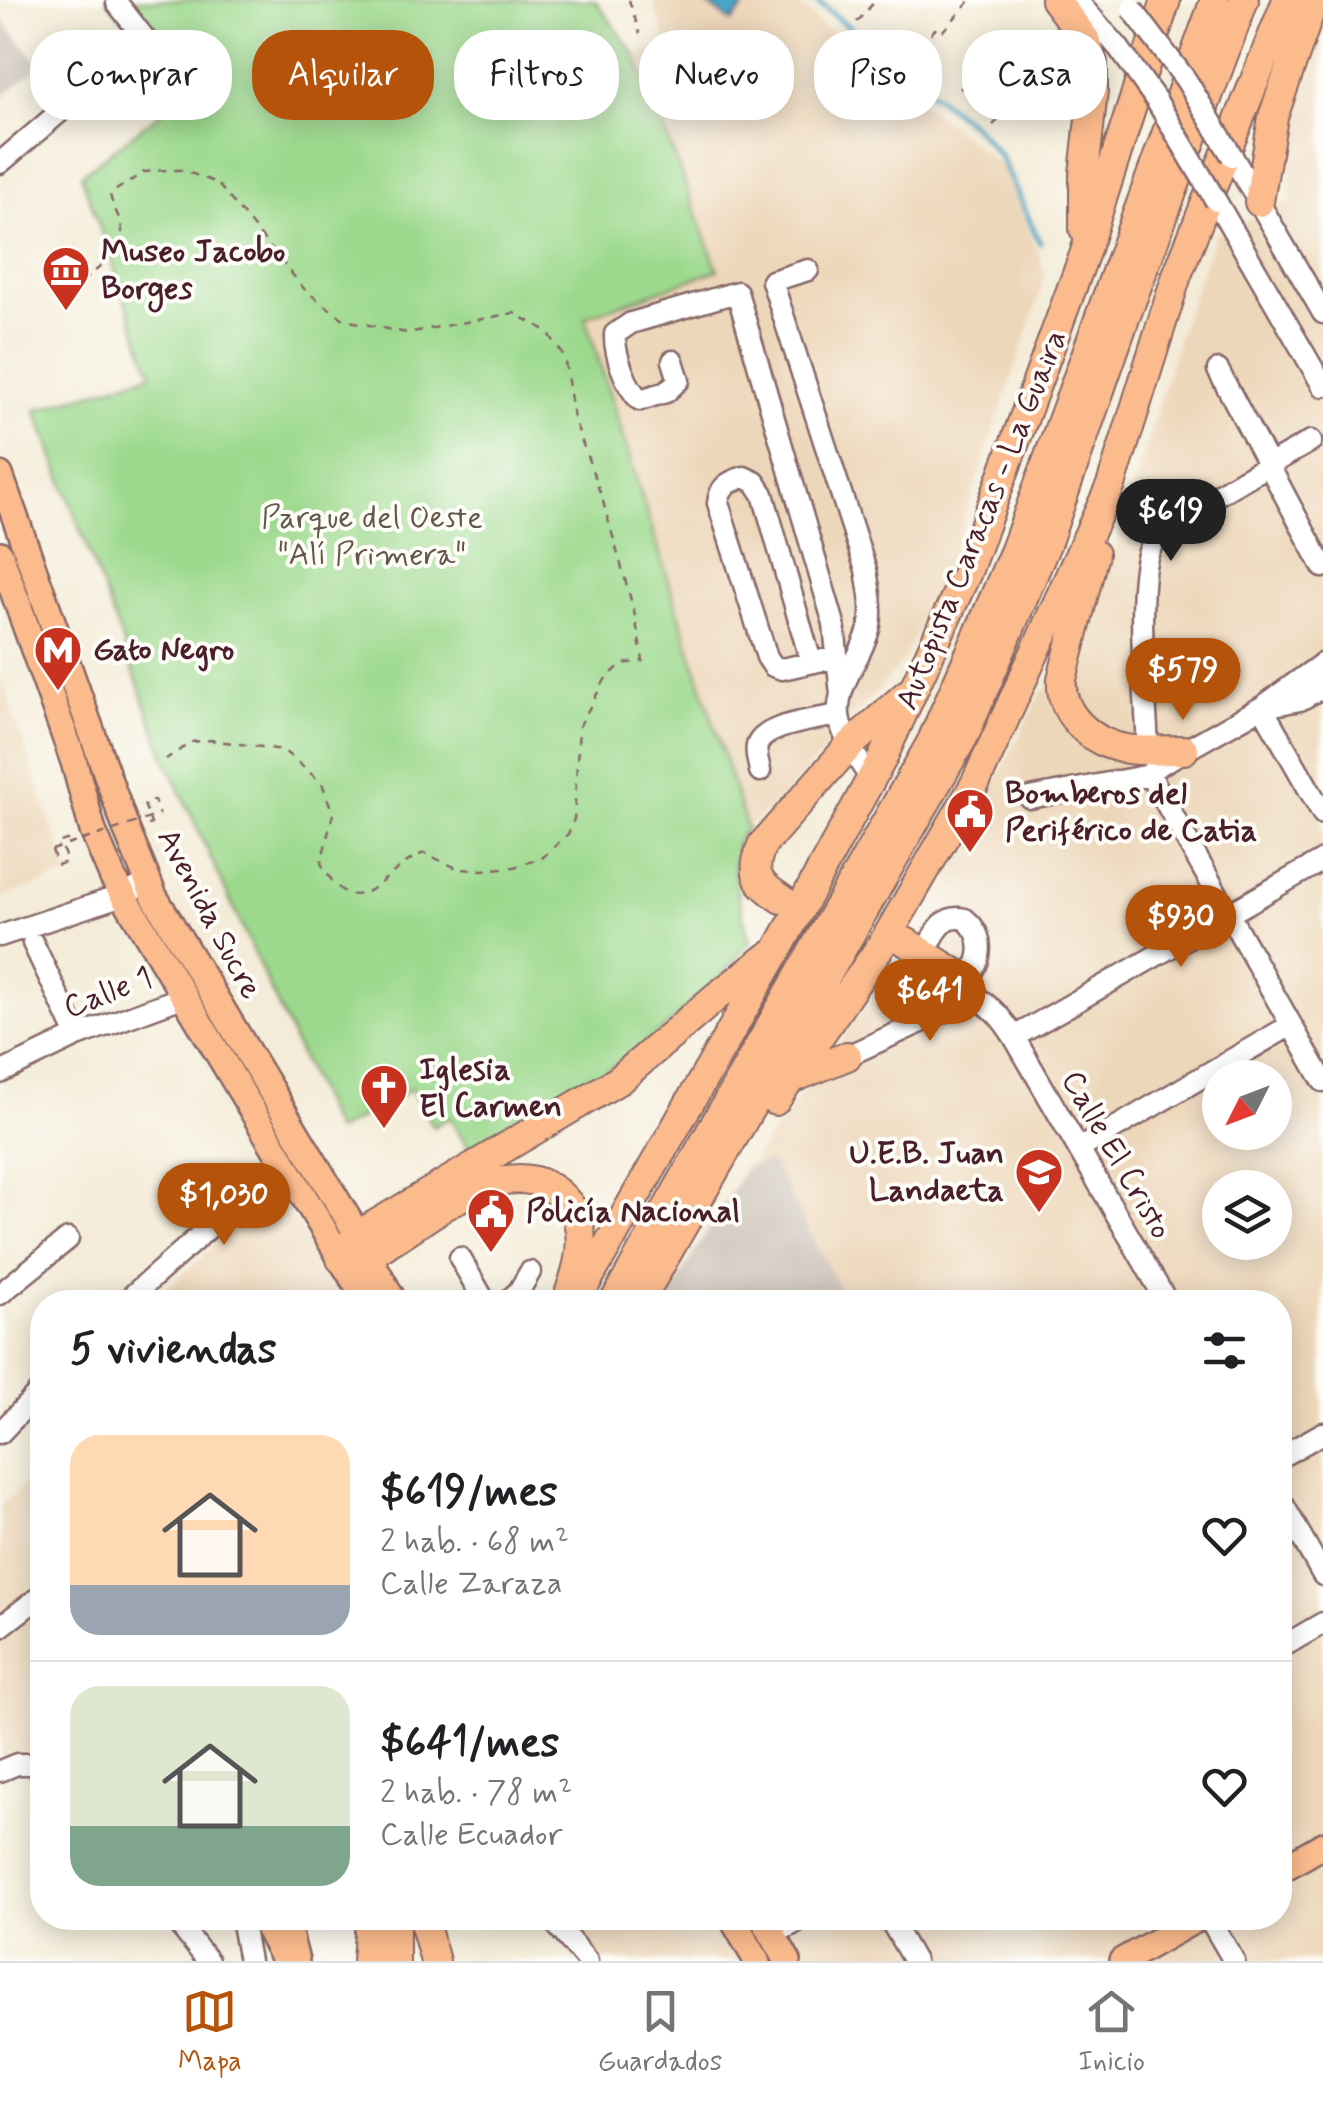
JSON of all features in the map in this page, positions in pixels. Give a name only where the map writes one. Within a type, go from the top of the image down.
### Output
[{"type":"highway","points":[[1055,0],[1078,30]]},
{"type":"highway","name":"Autopista Caracas - La Guaira","points":[[581,1290],[783,940],[871,779],[916,686],[966,572],[1084,256],[1166,0]]},
{"type":"highway","points":[[1148,53],[1181,0]]},
{"type":"highway","name":"Autopista Caracas - La Guaira","points":[[621,1290],[931,743],[1015,550],[1215,0]]},
{"type":"highway","name":"Autopista Caracas - La Guaira","points":[[646,1290],[964,736],[1048,542],[1244,0]]},
{"type":"highway","name":"Autopista Caracas - La Guaira","points":[[732,1144],[760,1125],[826,1030],[884,940],[976,782],[1111,485],[1168,303],[1286,0]]},
{"type":"highway","points":[[1258,202],[1273,117],[1314,0]]},
{"type":"highway","points":[[1084,256],[1084,174],[1090,120]]},
{"type":"highway","points":[[1089,422],[1168,303]]},
{"type":"highway","points":[[1111,485],[1060,696],[1067,712],[1086,730],[1149,762],[1184,750]]},
{"type":"highway","points":[[782,899],[766,889],[757,876],[755,863],[762,846],[849,746],[916,686]]},
{"type":"highway","points":[[768,1030],[783,940]]},
{"type":"highway","points":[[355,1250],[620,1080],[783,940]]},
{"type":"highway","points":[[915,947],[969,988]]},
{"type":"highway","points":[[790,1080],[847,1056],[829,1042],[826,1030]]},
{"type":"highway","points":[[355,1250],[488,1183],[534,1179],[551,1186],[575,1210],[581,1235],[580,1256],[570,1290]]},
{"type":"highway","points":[[394,1961],[395,1930]]},
{"type":"highway","points":[[426,1930],[435,1961]]},
{"type":"main road","name":"Avenida Sucre","points":[[0,475],[148,882],[355,1250],[364,1290]]},
{"type":"main road","name":"Avenida Sucre","points":[[0,554],[74,762],[96,839],[123,895],[283,1162],[385,1290]]},
{"type":"main road","points":[[1292,1863],[1323,1846]]},
{"type":"main road","points":[[268,1930],[285,1961]]},
{"type":"main road","points":[[288,1930],[296,1961]]},
{"type":"main road","points":[[739,1930],[758,1961]]},
{"type":"main road","points":[[770,1930],[788,1961]]},
{"type":"main road","points":[[1122,1961],[1177,1930]]},
{"type":"street","points":[[1076,0],[1118,47],[1156,100],[1323,386]]},
{"type":"street","points":[[1128,3],[1177,67],[1323,313]]},
{"type":"street","points":[[0,164],[145,39],[117,4]]},
{"type":"street","points":[[673,361],[679,380],[674,388],[640,400],[632,392],[615,334],[631,323],[808,270]]},
{"type":"street","points":[[760,771],[756,747],[763,736],[840,704],[869,630],[872,605],[866,570],[772,281]]},
{"type":"street","points":[[737,292],[834,624],[840,704],[849,746],[871,779]]},
{"type":"street","points":[[1218,370],[1323,567]]},
{"type":"street","points":[[1312,441],[1178,521],[1150,548],[1143,595],[1149,762],[1228,915],[1323,1080]]},
{"type":"street","points":[[811,662],[762,494],[755,482],[744,476],[727,482],[718,503],[767,657],[773,666],[782,669],[837,657]]},
{"type":"street","points":[[1184,750],[1262,707],[1323,664]]},
{"type":"street","points":[[1262,707],[1300,700],[1323,687]]},
{"type":"street","points":[[1262,707],[1323,814]]},
{"type":"street","points":[[1030,798],[1149,762]]},
{"type":"street","points":[[1014,1037],[1323,860]]},
{"type":"street","points":[[6,933],[123,895],[148,882]]},
{"type":"street","points":[[847,1056],[964,1003],[980,946],[976,932],[965,919],[954,918],[941,924],[915,947]]},
{"type":"street","points":[[34,943],[78,1036]]},
{"type":"street","name":"Calle El Cristo","points":[[969,988],[1001,1016],[1160,1290]]},
{"type":"street","name":"Calle 1","points":[[0,1073],[78,1036],[184,996]]},
{"type":"street","points":[[1078,1149],[1291,1024]]},
{"type":"street","points":[[138,1290],[283,1162]]},
{"type":"street","points":[[0,1294],[68,1239]]},
{"type":"street","points":[[460,1258],[479,1290]]},
{"type":"street","points":[[520,1290],[530,1272]]},
{"type":"street","points":[[0,1433],[30,1402]]},
{"type":"street","points":[[1292,1450],[1323,1433]]},
{"type":"street","points":[[1292,1521],[1323,1575]]},
{"type":"street","points":[[0,1627],[30,1604]]},
{"type":"street","points":[[1292,1641],[1323,1623]]},
{"type":"street","points":[[0,1771],[30,1764]]},
{"type":"street","points":[[183,1930],[208,1961]]},
{"type":"street","points":[[243,1930],[249,1961]]},
{"type":"street","points":[[562,1930],[587,1961]]},
{"type":"street","points":[[896,1930],[914,1961]]},
{"type":"street","points":[[1216,1930],[1234,1961]]},
{"type":"path","points":[[630,0],[639,31]]},
{"type":"path","points":[[857,22],[876,0]]},
{"type":"path","points":[[942,33],[970,0]]},
{"type":"path","points":[[993,125],[998,120]]},
{"type":"path","points":[[72,293],[82,278],[114,256],[122,240],[123,226],[112,208],[110,194],[144,172],[182,170],[217,183],[306,291],[345,320],[407,334],[514,313],[547,331],[564,356],[574,419],[602,498],[634,611],[642,661],[622,664],[606,678],[580,727],[574,819],[568,834],[542,858],[514,868],[459,868],[424,853],[406,860],[374,889],[356,897],[346,895],[322,863],[333,814],[322,783],[304,764],[283,750],[211,740],[192,742],[166,759]]},
{"type":"path","points":[[60,842],[67,862],[57,865],[52,850],[159,816],[154,800],[144,804],[151,824]]},
{"type":"shaded area","points":[[652,0],[790,0],[828,30],[814,30],[814,120],[942,119],[1004,168],[1045,271],[956,542],[928,611],[899,666],[784,796],[747,829],[585,316],[718,269],[660,120],[794,120],[794,30],[662,30]]},
{"type":"shaded area","points":[[1323,3],[1323,1961],[578,1961],[558,1930],[1292,1930],[1292,1290],[674,1290],[756,1157],[891,970],[978,816],[1042,691],[1073,678],[1126,516],[1181,327],[1215,235],[1292,200],[1287,126]]},
{"type":"shaded area","points":[[0,17],[30,53],[30,74],[0,99]]},
{"type":"shaded area","points":[[0,675],[69,875],[0,898]]},
{"type":"shaded area","points":[[771,1161],[841,1290],[672,1290],[745,1168]]},
{"type":"shaded area","points":[[276,1188],[340,1290],[166,1290]]},
{"type":"shaded area","points":[[30,1482],[30,1763],[0,1764],[0,1506]]},
{"type":"green space","name":"Parque del Oeste \"Alí Primera\"","points":[[107,0],[595,0],[617,30],[454,30],[454,120],[619,120],[619,33],[639,65],[639,120],[660,120],[718,270],[585,317],[747,829],[739,839],[734,867],[750,942],[703,994],[650,1040],[563,1099],[471,1151],[449,1117],[433,1127],[411,1089],[335,1132],[166,759],[36,410],[152,374],[81,175],[151,120],[232,120],[232,30],[132,30]]},
{"type":"water","points":[[701,0],[746,0],[748,2],[732,22]]},
{"type":"waterway","points":[[815,0],[975,127],[1000,156],[1040,243]]},
{"type":"place","name":"Museo Jacobo Borges","points":[[66,312]]},
{"type":"place","name":"Gato Negro","points":[[58,692]]},
{"type":"place","name":"Bomberos del Periférico de Catia","points":[[970,854]]},
{"type":"place","name":"Iglesia El Carmen","points":[[384,1130]]},
{"type":"place","name":"U.E.B. Juan Landaeta","points":[[1039,1214]]},
{"type":"place","name":"Policía Nacional","points":[[491,1254]]}]
